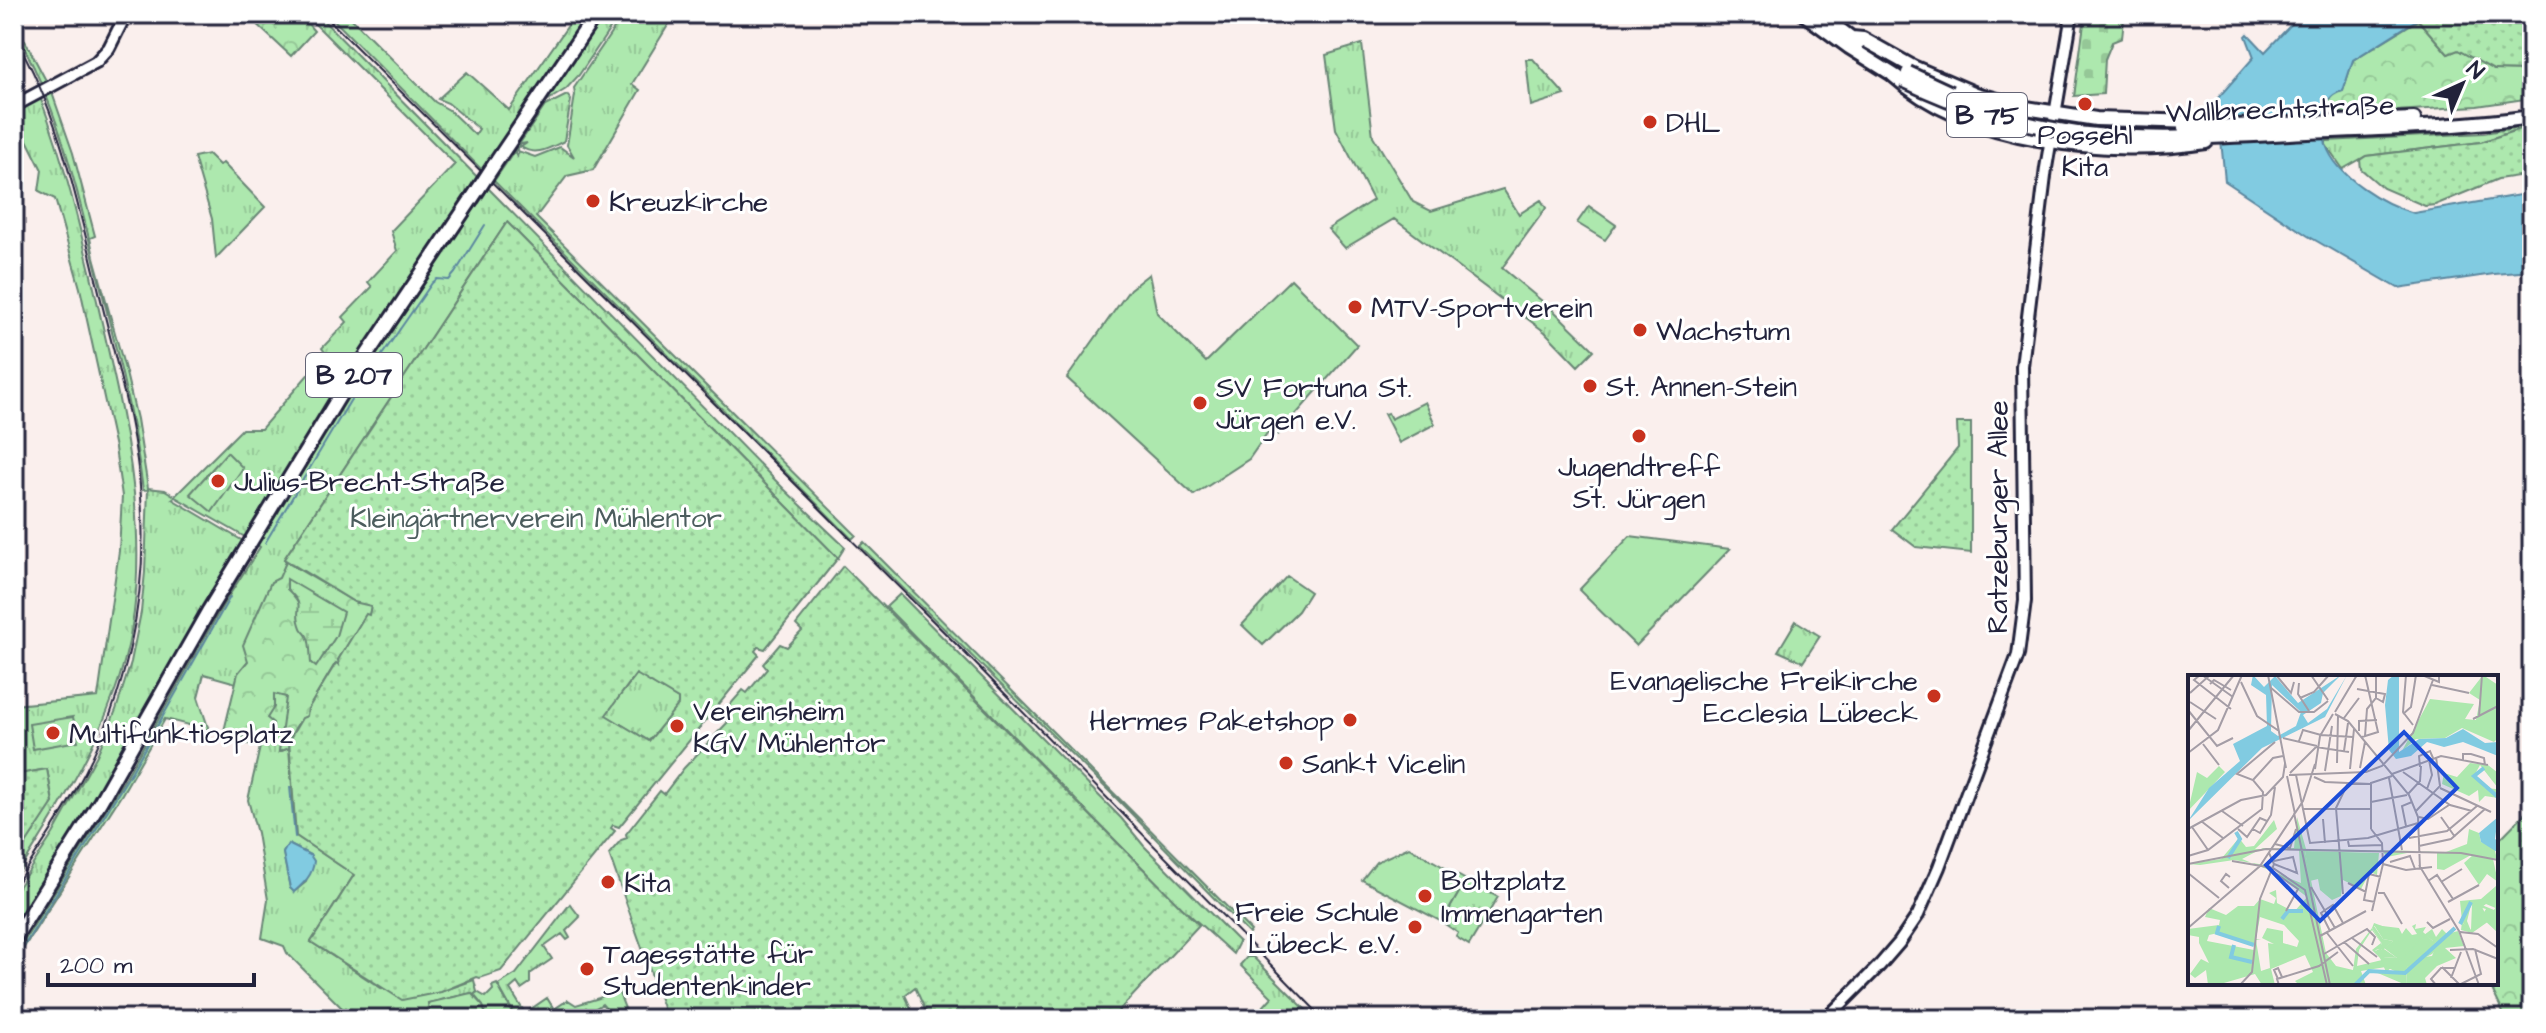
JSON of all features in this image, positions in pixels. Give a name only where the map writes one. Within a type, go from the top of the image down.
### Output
[{"type":"main road","points":[[14,106],[96,62],[109,48],[126,14]]},
{"type":"main road","name":"B 207","points":[[14,939],[100,802],[236,565],[340,395],[596,14]]},
{"type":"main road","name":"B 75","points":[[1804,14],[1897,74],[1988,107],[2075,130]]},
{"type":"main road","name":"B 75","points":[[1819,14],[1877,55],[1897,74]]},
{"type":"main road","name":"Ratzeburger Allee","points":[[1826,1019],[1890,954],[1918,915],[2018,655],[2025,601],[2022,366],[2072,14]]},
{"type":"main road","points":[[1852,38],[1863,39],[1913,67],[1976,94],[2057,114],[2075,130],[2179,146],[2251,130]]},
{"type":"main road","points":[[1877,55],[1904,85],[1943,109],[1998,128],[2052,141],[2075,130]]},
{"type":"main road","name":"Wallbrechtstraße","points":[[2384,124],[2532,108]]},
{"type":"main road","name":"Wallbrechtstraße","points":[[2075,130],[2251,130],[2532,117]]},
{"type":"green space","points":[[259,14],[277,14],[283,22],[288,19],[308,24],[314,31],[291,56],[252,20]]},
{"type":"green space","points":[[305,14],[317,14],[784,489],[845,547],[838,558],[507,222],[284,559],[286,562],[248,661],[238,673],[236,683],[204,674],[198,697],[209,730],[165,719],[122,794],[14,963],[14,957],[126,777],[223,605],[260,547],[256,544],[327,425],[476,202],[479,203],[485,194],[474,184],[245,537],[175,497],[172,499],[243,541],[130,743],[14,931],[14,893],[53,834],[97,755],[131,662],[145,572],[148,489],[143,490],[124,383],[74,180],[55,118],[14,29],[14,20],[51,90],[73,153],[95,236],[90,238],[94,257],[137,419],[148,488],[165,490],[175,496],[242,429],[261,429],[326,354],[322,348],[347,322],[343,317],[372,287],[368,282],[397,251],[391,231],[455,164]]},
{"type":"green space","points":[[328,14],[347,14],[435,102],[449,110],[475,135],[479,129],[448,103],[438,99],[467,72],[509,110],[576,14],[590,14],[482,170]]},
{"type":"green space","points":[[601,14],[620,14],[579,75],[566,89],[542,104]]},
{"type":"green space","points":[[624,14],[675,14],[632,84],[640,90],[593,170],[567,176],[536,217],[856,535],[852,539],[494,181],[545,106],[567,95],[571,100],[564,141],[537,151],[521,147],[527,143],[521,144],[515,152],[517,158],[518,151],[535,157],[560,147],[574,157],[567,145],[574,88]]},
{"type":"green space","points":[[2425,14],[2532,14],[2532,71],[2494,70],[2458,50],[2448,54],[2418,20]]},
{"type":"green space","points":[[2085,16],[2124,19],[2122,38],[2112,42],[2105,59],[2103,94],[2074,96]]},
{"type":"green space","points":[[2418,20],[2448,54],[2458,50],[2494,70],[2532,71],[2532,98],[2477,106],[2346,114],[2325,105],[2334,93],[2343,91],[2353,60]]},
{"type":"green space","points":[[1362,44],[1373,136],[1413,202],[1431,211],[1503,189],[1519,214],[1541,200],[1546,208],[1502,268],[1554,311],[1594,350],[1578,366],[1545,332],[1394,219],[1345,248],[1328,229],[1373,200],[1336,129],[1326,55]]},
{"type":"green space","points":[[1526,59],[1533,59],[1565,95],[1531,106]]},
{"type":"green space","points":[[40,97],[79,223],[122,416],[134,494],[137,572],[128,649],[118,684],[72,785],[14,880],[14,862],[53,802],[47,769],[14,775],[14,705],[98,697],[119,551],[122,496],[115,448],[80,288],[55,199],[39,191],[42,170],[15,116],[15,112]]},
{"type":"green space","points":[[2531,125],[2481,142],[2366,156],[2343,169],[2326,145],[2326,141],[2484,133]]},
{"type":"green space","points":[[2532,125],[2532,174],[2498,179],[2435,205],[2425,206],[2383,188],[2361,169],[2360,160],[2366,156],[2481,142]]},
{"type":"green space","points":[[208,154],[219,165],[223,163],[265,207],[216,258],[212,219],[194,157]]},
{"type":"green space","points":[[1589,206],[1616,225],[1605,240],[1577,223]]},
{"type":"green space","name":"Kleingärtnerverein Mühlentor","points":[[507,222],[838,558],[765,649],[758,647],[755,651],[759,655],[619,827],[613,825],[611,828],[615,831],[501,971],[441,992],[402,1000],[311,942],[354,875],[296,836],[289,740],[302,718],[307,716],[308,709],[336,663],[339,665],[338,660],[366,614],[369,615],[371,606],[354,602],[284,559]],"holes":[[[636,674],[678,699],[678,705],[649,741],[606,715]]]},
{"type":"green space","name":"SV Fortuna St. Jürgen e.V.","points":[[1149,274],[1157,313],[1206,362],[1291,279],[1357,345],[1278,435],[1270,429],[1249,459],[1194,495],[1067,378],[1130,289]]},
{"type":"green space","points":[[1425,402],[1435,424],[1399,443],[1384,414],[1388,413],[1391,419]]},
{"type":"green space","points":[[1957,423],[1971,423],[1971,553],[1916,547],[1892,529],[1958,448]]},
{"type":"green space","name":"Julius-Brecht-Straße","points":[[227,452],[243,468],[212,512],[190,494]]},
{"type":"green space","points":[[1630,536],[1730,549],[1636,646],[1579,590]]},
{"type":"green space","points":[[864,542],[1251,931],[1249,934],[860,546]]},
{"type":"green space","points":[[286,562],[356,603],[371,606],[369,616],[366,615],[338,660],[339,665],[335,664],[308,709],[307,716],[294,729],[289,748],[279,752],[286,697],[274,694],[274,707],[267,718],[273,723],[269,743],[224,731],[238,673],[248,661],[243,645],[271,582],[279,578]]},
{"type":"green space","points":[[843,566],[1199,925],[1111,1019],[929,1019],[915,987],[905,995],[916,1019],[667,1019],[609,854],[621,840],[627,838],[626,834],[660,791],[664,794],[728,722],[721,715],[743,690],[747,693],[767,669],[763,664],[780,644],[787,647],[802,631],[796,625]]},
{"type":"green space","points":[[1287,576],[1310,592],[1298,611],[1263,645],[1242,625]]},
{"type":"green space","points":[[287,579],[343,612],[336,636],[316,667],[311,663],[308,639],[298,619],[298,604],[287,589]]},
{"type":"green space","points":[[900,594],[1239,942],[1233,954],[1181,907],[886,607]]},
{"type":"green space","points":[[1796,621],[1820,636],[1803,662],[1778,651]]},
{"type":"green space","points":[[637,674],[678,699],[679,705],[649,741],[605,715]]},
{"type":"green space","points":[[275,693],[287,697],[279,752],[289,748],[296,836],[354,875],[311,942],[381,988],[440,992],[474,980],[477,992],[474,995],[471,993],[428,1003],[431,1019],[348,1019],[346,1012],[287,953],[284,946],[262,938],[268,900],[248,800],[260,747],[222,737],[224,731],[269,743],[267,718]],"holes":[[[288,844],[310,855],[306,882],[295,891],[290,888],[283,853]]]},
{"type":"green space","name":"Multifunktiosplatz","points":[[73,717],[78,741],[33,749],[29,724]]},
{"type":"green space","points":[[47,769],[53,803],[14,862],[14,775]]},
{"type":"green space","points":[[2532,806],[2532,1019],[2506,1019],[2490,985],[2498,985],[2498,841]]},
{"type":"green space","name":"Boltzplatz Immengarten","points":[[1409,847],[1466,880],[1442,922],[1362,880],[1376,862]]},
{"type":"green space","points":[[1466,880],[1498,897],[1469,945],[1442,922]]},
{"type":"green space","points":[[570,904],[580,917],[566,931],[570,938],[567,940],[562,934],[544,947],[552,959],[530,974],[530,983],[521,989],[517,983],[510,989],[525,1013],[547,998],[554,1009],[568,1000],[576,1005],[617,988],[629,1019],[615,1019],[602,1004],[579,1019],[517,1019],[498,985],[516,974]]},
{"type":"green space","points":[[1247,957],[1253,957],[1315,1019],[1252,1019],[1272,997],[1240,965]]},
{"type":"green space","points":[[497,984],[516,1019],[487,1019],[483,1006],[474,995],[477,992],[486,997],[493,990],[492,986]]},
{"type":"green space","points":[[471,993],[483,1006],[487,1019],[418,1019],[417,1014],[429,1011],[428,1003]]},
{"type":"water","points":[[2301,14],[2426,14],[2353,60],[2343,91],[2333,95],[2327,105],[2326,145],[2340,168],[2362,188],[2414,213],[2532,193],[2532,271],[2398,288],[2308,236],[2225,181],[2217,99],[2254,57],[2246,36],[2248,34],[2265,52]]},
{"type":"water","points":[[288,844],[310,855],[314,861],[310,875],[294,892],[290,888],[283,853]]},
{"type":"waterway","points":[[265,543],[350,401],[432,283],[437,279],[449,280],[485,225]]},
{"type":"waterway","points":[[14,962],[132,771],[230,597]]},
{"type":"waterway","points":[[290,787],[295,837]]},
{"type":"railway","points":[[323,14],[962,650],[1324,1019]]},
{"type":"railway","points":[[14,36],[43,95],[73,188],[129,416],[138,470],[143,535],[137,611],[130,648],[108,720],[69,802],[14,887]]},
{"type":"place","name":"Possehl Kita","points":[[2085,104]]},
{"type":"place","name":"DHL","points":[[1650,122]]},
{"type":"place","name":"Kreuzkirche","points":[[593,201]]},
{"type":"place","name":"MTV-Sportverein","points":[[1355,307]]},
{"type":"place","name":"Wachstum","points":[[1640,330]]},
{"type":"place","name":"St. Annen-Stein","points":[[1590,386]]},
{"type":"place","name":"SV Fortuna St. Jürgen e.V.","points":[[1200,403]]},
{"type":"place","name":"Jugendtreff St. Jürgen","points":[[1639,436]]},
{"type":"place","name":"Julius-Brecht-Straße","points":[[218,481]]},
{"type":"place","name":"Evangelische Freikirche Ecclesia Lübeck","points":[[1934,696]]},
{"type":"place","name":"Hermes Paketshop","points":[[1350,720]]},
{"type":"place","name":"Vereinsheim KGV Mühlentor","points":[[677,726]]},
{"type":"place","name":"Multifunktiosplatz","points":[[53,733]]},
{"type":"place","name":"Sankt Vicelin","points":[[1286,763]]},
{"type":"place","name":"Kita","points":[[608,882]]},
{"type":"place","name":"Boltzplatz Immengarten","points":[[1425,896]]},
{"type":"place","name":"Freie Schule Lübeck e.V.","points":[[1415,927]]},
{"type":"place","name":"Tagesstätte für Studentenkinder","points":[[587,969]]}]
